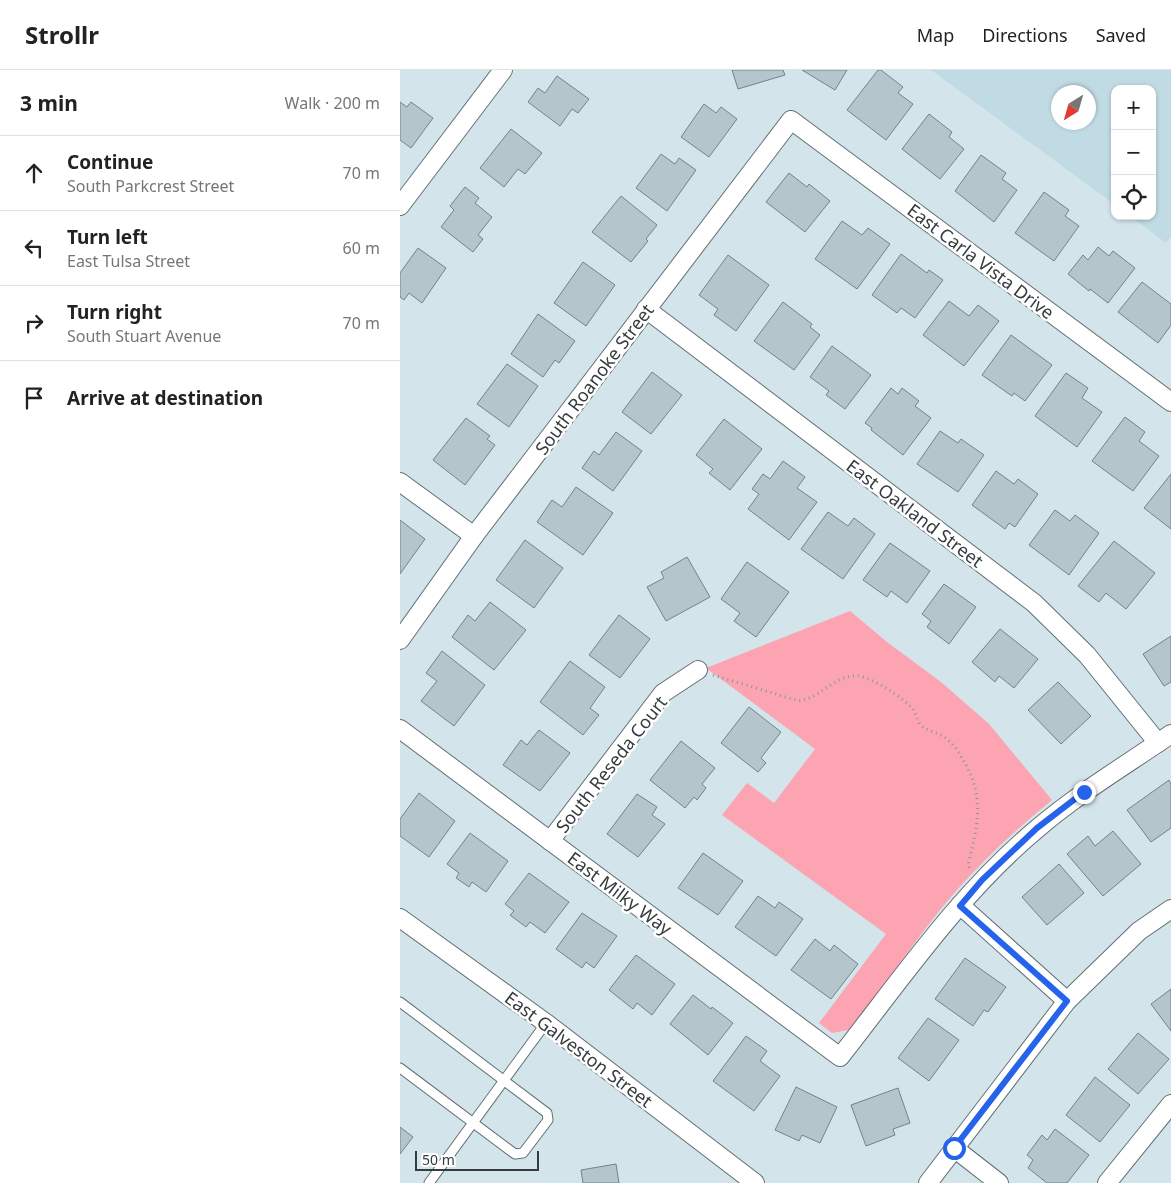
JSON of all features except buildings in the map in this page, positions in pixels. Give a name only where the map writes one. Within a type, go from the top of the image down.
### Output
[{"type":"street","points":[[403,194],[503,70]]},
{"type":"street","name":"South Roanoke Street","points":[[400,640],[474,536],[791,120]]},
{"type":"street","name":"East Carla Vista Drive","points":[[791,120],[1171,402]]},
{"type":"street","name":"East Oakland Street","points":[[646,309],[1034,603],[1087,655],[1165,739]]},
{"type":"street","points":[[400,482],[474,536]]},
{"type":"street","name":"South Reseda Court","points":[[550,842],[664,693],[698,670]]},
{"type":"street","name":"East Milky Way","points":[[400,729],[840,1057],[960,906]]},
{"type":"street","points":[[1067,1001],[960,906],[982,880],[1037,828],[1084,792],[1165,739]]},
{"type":"street","points":[[928,1183],[1067,1001],[1139,931],[1171,909]]},
{"type":"street","name":"East Galveston Street","points":[[400,918],[546,1023],[755,1183]]},
{"type":"street","points":[[1107,1183],[1171,1104]]},
{"type":"street","points":[[954,1148],[999,1183]]},
{"type":"lane","points":[[400,1002],[547,1113],[548,1120],[523,1153],[515,1154],[400,1068]]},
{"type":"lane","points":[[429,1183],[546,1023]]},
{"type":"path","points":[[698,670],[799,701],[812,698],[844,677],[857,676],[872,679],[908,703],[922,726],[943,735],[954,746],[962,757],[974,782],[978,811],[976,832],[968,865],[974,872]]},
{"type":"shaded area","points":[[931,70],[1171,70],[1171,236],[1166,243],[1135,220],[1156,220],[1156,85],[1111,85],[1111,202]]},
{"type":"shaded area","points":[[850,611],[887,642],[941,682],[989,724],[1052,800],[979,866],[943,906],[916,940],[854,1029],[832,1033],[819,1023],[886,934],[722,815],[747,783],[774,803],[815,749],[706,668]]},
{"type":"route","points":[[954,1148],[1067,1001],[960,906],[982,880],[1037,828],[1084,792]]}]
